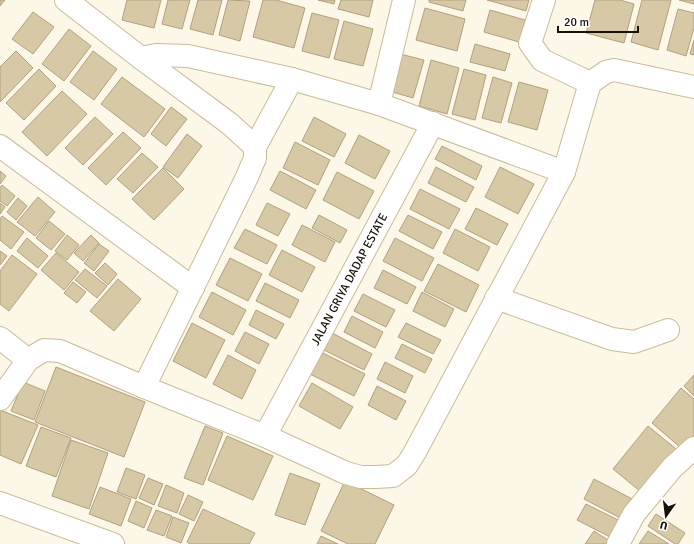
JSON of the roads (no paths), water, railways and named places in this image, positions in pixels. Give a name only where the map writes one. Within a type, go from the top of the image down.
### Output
[{"type":"street","points":[[66,0],[230,124],[256,147]]},
{"type":"street","points":[[380,104],[404,0]]},
{"type":"street","points":[[544,0],[530,43],[542,60],[590,83]]},
{"type":"street","points":[[141,58],[156,55],[188,56],[292,80],[380,104],[564,172]]},
{"type":"street","points":[[0,399],[28,360],[44,350],[60,351],[265,436],[346,473],[361,477],[376,478],[393,476],[406,465],[415,452],[564,172],[590,83],[606,72],[614,70],[694,87]]},
{"type":"street","points":[[144,387],[248,177],[255,158],[256,147],[292,80]]},
{"type":"street","name":"JALAN GRIYA DADAP ESTATE","points":[[265,436],[433,123]]},
{"type":"street","points":[[0,146],[193,288]]},
{"type":"street","points":[[496,298],[612,339],[634,342],[668,330]]},
{"type":"street","points":[[0,338],[28,360]]},
{"type":"street","points":[[618,544],[634,514],[672,468],[694,448]]},
{"type":"street","points":[[0,503],[112,544]]}]
